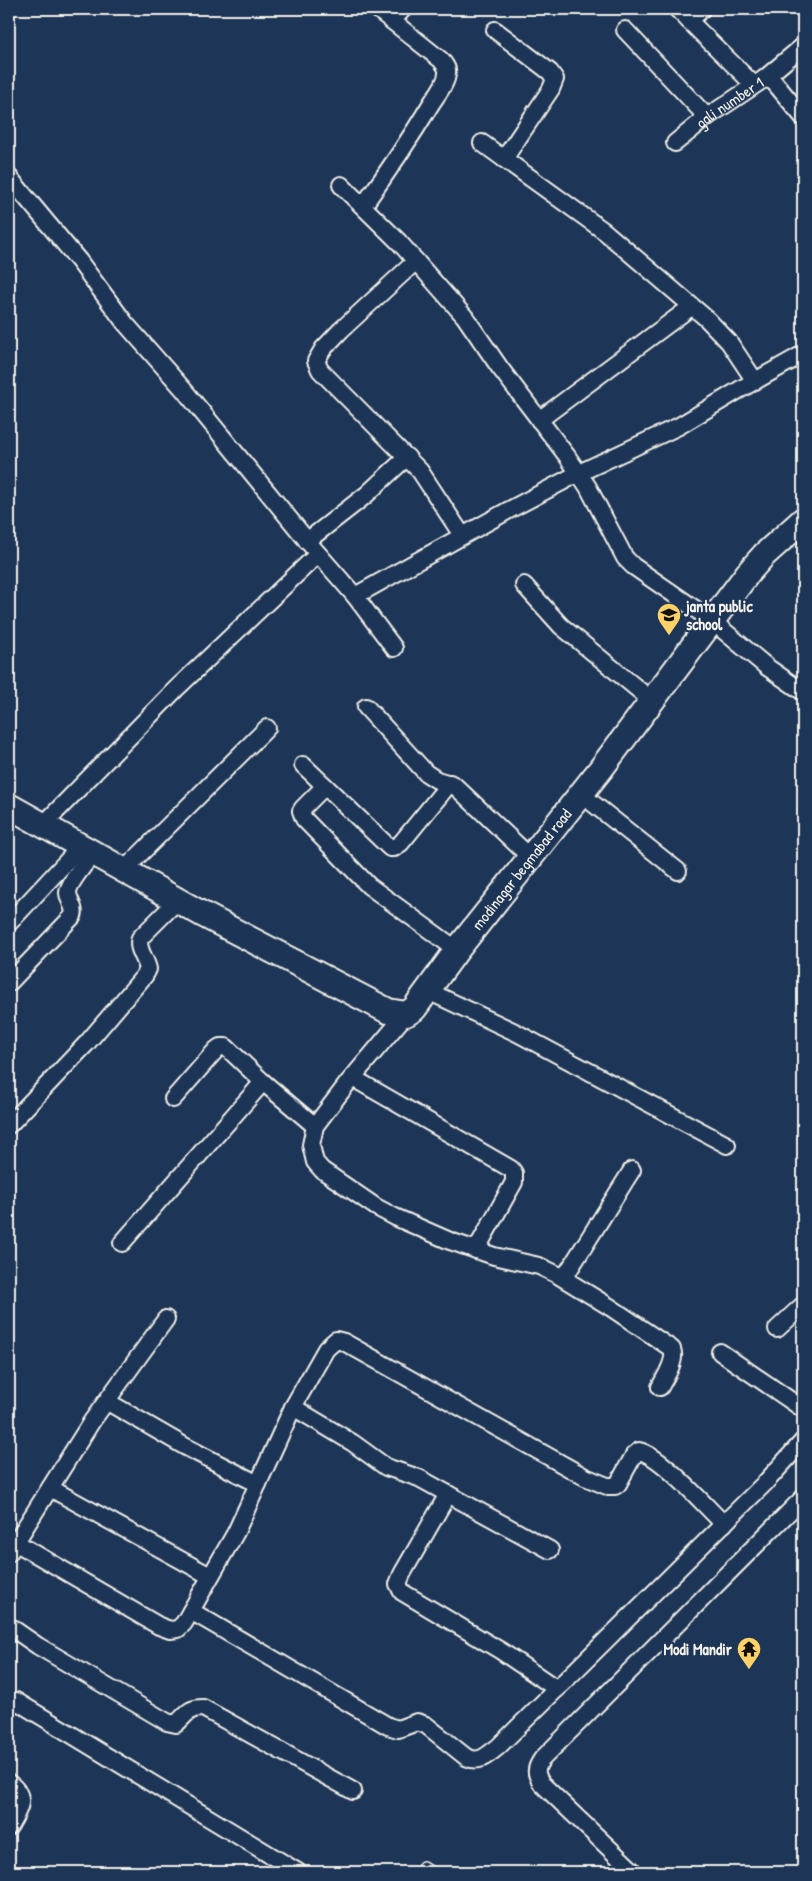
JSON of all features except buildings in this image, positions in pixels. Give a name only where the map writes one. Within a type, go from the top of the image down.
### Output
[{"type":"street","points":[[363,206],[412,136],[448,73],[446,66],[441,60],[377,9]]},
{"type":"street","points":[[392,21],[403,9]]},
{"type":"street","points":[[677,9],[689,22],[759,82],[803,46]]},
{"type":"street","points":[[689,22],[702,9]]},
{"type":"street","points":[[495,30],[550,72],[555,79],[551,89],[504,159]]},
{"type":"street","points":[[625,30],[707,117]]},
{"type":"street","name":"gali number 1","points":[[675,143],[707,117],[759,82],[770,80],[774,82],[803,118]]},
{"type":"street","points":[[482,144],[604,232],[716,327],[755,381]]},
{"type":"street","points":[[9,177],[79,261],[125,323],[184,390],[307,541],[355,596],[394,648]]},
{"type":"street","points":[[341,185],[399,242],[465,317],[500,368],[579,474],[625,558],[633,566],[712,620],[767,667],[803,692]]},
{"type":"street","points":[[416,261],[341,330],[323,349],[316,361],[320,370],[420,471],[462,536]]},
{"type":"street","points":[[539,420],[691,307]]},
{"type":"street","points":[[355,596],[462,536],[579,474],[679,426],[803,354]]},
{"type":"street","points":[[307,541],[366,495],[407,457]]},
{"type":"street","name":"modinagar begmabad road","points":[[406,1014],[414,1009],[457,950],[581,794],[712,620],[764,555],[803,520]]},
{"type":"street","points":[[43,825],[171,695],[318,554]]},
{"type":"street","points":[[524,585],[561,626],[651,700]]},
{"type":"street","points":[[366,707],[426,773],[437,780],[450,783],[460,790],[530,857]]},
{"type":"street","points":[[124,870],[267,728]]},
{"type":"street","points":[[303,765],[386,846],[394,848],[401,843],[450,783]]},
{"type":"street","points":[[325,786],[301,811],[304,819],[369,886],[457,950]]},
{"type":"street","points":[[581,794],[678,871]]},
{"type":"street","points":[[9,806],[171,896],[388,1011],[406,1014]]},
{"type":"street","points":[[9,923],[87,850]]},
{"type":"street","points":[[9,983],[73,916],[74,912],[69,896],[69,887],[87,850]]},
{"type":"street","points":[[9,1125],[87,1043],[145,975],[148,968],[138,944],[140,938],[171,896]]},
{"type":"street","points":[[428,991],[517,1033],[727,1145]]},
{"type":"street","points":[[406,1014],[315,1126],[311,1145],[315,1162],[322,1170],[376,1207],[395,1217],[476,1250],[539,1266],[564,1278],[610,1306],[672,1349],[674,1353],[673,1362],[660,1387]]},
{"type":"street","points":[[173,1099],[216,1050],[223,1047],[230,1050],[263,1082],[315,1126]]},
{"type":"street","points":[[353,1078],[486,1154],[514,1173],[514,1182],[476,1250]]},
{"type":"street","points":[[122,1243],[263,1082]]},
{"type":"street","points":[[564,1278],[632,1170]]},
{"type":"street","points":[[777,1329],[803,1305]]},
{"type":"street","points":[[166,1319],[108,1402],[92,1421],[50,1488],[13,1539],[158,1626],[170,1630],[178,1629],[184,1623],[236,1532],[293,1407],[326,1349],[336,1340],[344,1342],[585,1477],[607,1486],[618,1484],[634,1455],[639,1451],[648,1453],[663,1464],[724,1524]]},
{"type":"street","points":[[720,1352],[803,1409]]},
{"type":"street","points":[[108,1402],[186,1448],[258,1484]]},
{"type":"street","points":[[293,1407],[353,1443],[386,1467],[419,1478],[550,1550]]},
{"type":"street","points":[[190,1611],[388,1726],[398,1729],[417,1722],[426,1725],[466,1757],[474,1760],[483,1759],[498,1747],[724,1524],[803,1441]]},
{"type":"street","points":[[50,1488],[210,1576]]},
{"type":"street","points":[[448,1494],[402,1574],[398,1584],[402,1592],[501,1650],[556,1689]]},
{"type":"street","points":[[634,1872],[542,1784],[536,1775],[536,1768],[542,1758],[803,1498]]},
{"type":"street","points":[[9,1626],[38,1646],[166,1722],[176,1724],[194,1708],[203,1708],[353,1791]]},
{"type":"street","points":[[16,1701],[108,1755],[298,1872]]},
{"type":"street","points":[[9,1784],[18,1792],[21,1798],[19,1808],[9,1827]]},
{"type":"place","name":"janta public school","points":[[669,636]]},
{"type":"place","name":"Modi Mandir","points":[[749,1670]]}]
